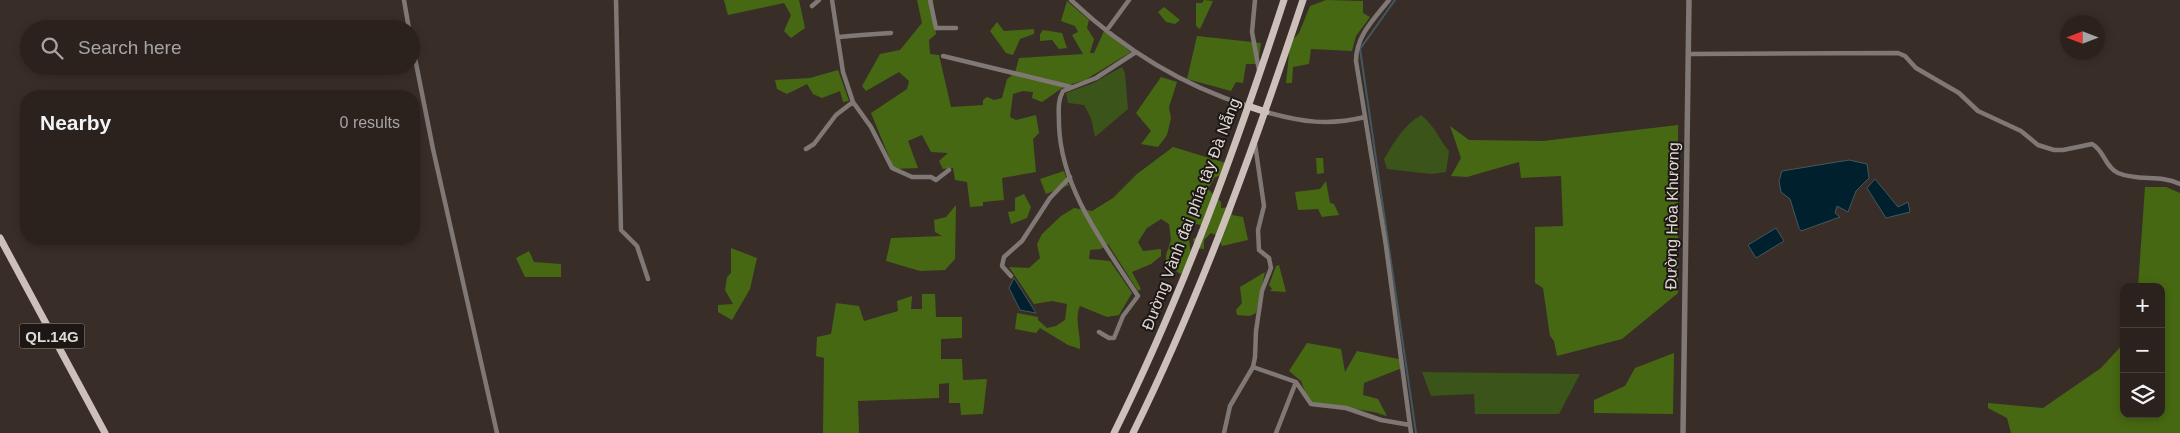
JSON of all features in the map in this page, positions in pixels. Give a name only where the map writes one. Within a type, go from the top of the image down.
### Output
[{"type":"main road","name":"Đường Vành đai phía tây Đà Nẵng","points":[[1114,433],[1141,378],[1210,212],[1260,74],[1284,0]]},
{"type":"main road","name":"Đường Vành đai phía tây Đà Nẵng","points":[[1133,433],[1157,385],[1226,220],[1255,144],[1303,0]]},
{"type":"main road","points":[[1248,106],[1266,112]]},
{"type":"main road","name":"QL.14G","points":[[0,238],[106,433]]},
{"type":"street","points":[[404,0],[408,20]]},
{"type":"street","points":[[616,0],[621,230],[637,246],[648,279]]},
{"type":"street","points":[[812,6],[819,0]]},
{"type":"street","points":[[832,0],[843,72],[853,102],[871,127],[892,168],[912,178],[931,177],[936,180],[949,170]]},
{"type":"street","points":[[930,0],[936,28],[956,28]]},
{"type":"street","points":[[1071,0],[1101,28],[1107,30],[1152,64],[1218,97],[1248,106]]},
{"type":"street","points":[[1107,30],[1129,0]]},
{"type":"street","points":[[1255,0],[1252,32],[1260,74]]},
{"type":"street","points":[[1389,0],[1360,39],[1356,49],[1386,246],[1411,433]]},
{"type":"street","name":"Đường Hòa Khương","points":[[1683,433],[1690,0]]},
{"type":"street","points":[[839,37],[858,33],[881,35],[891,33]]},
{"type":"street","points":[[1099,332],[1109,338],[1114,338],[1123,316],[1138,296],[1091,225],[1070,177],[1060,148],[1058,100],[1063,91],[1096,78],[1136,52]]},
{"type":"street","points":[[1689,54],[1898,53],[1910,60],[1916,68],[1959,94],[1978,112],[2021,131],[2044,148],[2063,150],[2092,144],[2099,149],[2112,169],[2119,173],[2138,179],[2162,178],[2180,184]]},
{"type":"street","points":[[943,56],[1072,88]]},
{"type":"street","points":[[418,75],[435,158],[497,433]]},
{"type":"street","points":[[806,149],[814,144],[836,115],[853,102]]},
{"type":"street","points":[[1266,112],[1298,121],[1340,123],[1365,117]]},
{"type":"street","points":[[1224,433],[1230,406],[1253,367],[1262,291],[1272,268],[1269,258],[1259,250],[1258,230],[1264,206],[1255,144]]},
{"type":"street","points":[[1011,276],[1002,269],[1004,257],[1022,241],[1050,198],[1070,177]]},
{"type":"street","points":[[1253,367],[1296,382],[1311,404],[1346,408],[1381,420],[1410,425]]},
{"type":"street","points":[[1276,433],[1296,382]]},
{"type":"green space","points":[[724,0],[799,0],[805,28],[791,38],[784,31],[791,15],[784,3],[728,15]]},
{"type":"green space","points":[[917,0],[933,0],[936,34],[929,40],[930,54],[939,55],[951,107],[983,105],[983,100],[987,97],[994,100],[1002,98],[1007,79],[1015,73],[1019,58],[1083,54],[1072,35],[1078,32],[1075,26],[1061,21],[1067,1],[1089,20],[1087,28],[1094,39],[1090,53],[1094,53],[1104,31],[1131,52],[1085,80],[1065,86],[1042,102],[1032,98],[1033,92],[1023,91],[1013,94],[1010,117],[1016,120],[1036,115],[1039,133],[1033,139],[1036,172],[1002,178],[1004,200],[983,202],[983,206],[970,207],[967,182],[955,180],[953,168],[943,169],[939,161],[948,153],[931,152],[922,135],[908,141],[918,168],[894,169],[871,113],[907,89],[909,81],[899,72],[866,91],[862,86],[880,54],[900,50],[922,23]]},
{"type":"green space","points":[[1204,0],[1213,1],[1200,29],[1196,26],[1196,3],[1202,3]]},
{"type":"green space","points":[[1326,0],[1363,1],[1363,13],[1370,17],[1356,36],[1352,51],[1311,49],[1309,64],[1293,67],[1292,83],[1286,83],[1290,43],[1299,33],[1310,6]]},
{"type":"green space","points":[[1164,7],[1180,20],[1175,24],[1166,22],[1158,12]]},
{"type":"green space","points":[[997,22],[1004,31],[1034,29],[1034,34],[1020,39],[1013,55],[1006,53],[990,31]]},
{"type":"green space","points":[[1043,30],[1062,33],[1067,48],[1059,49],[1052,40],[1040,41],[1040,34]]},
{"type":"green space","points":[[1197,36],[1261,43],[1258,64],[1246,64],[1243,83],[1236,82],[1231,91],[1187,79]]},
{"type":"green space","points":[[1122,67],[1125,73],[1128,109],[1095,137],[1091,118],[1084,105],[1068,103],[1066,93],[1091,84]]},
{"type":"green space","points":[[838,70],[849,101],[843,102],[840,91],[822,98],[813,94],[807,84],[787,94],[777,89],[775,80],[810,78]]},
{"type":"green space","points":[[1161,77],[1177,82],[1169,107],[1171,118],[1167,135],[1158,147],[1141,144],[1151,131],[1136,113]]},
{"type":"green space","points":[[1421,115],[1449,151],[1446,172],[1431,174],[1387,169],[1384,159],[1392,146],[1404,129]]},
{"type":"green space","points":[[1678,125],[1678,293],[1622,339],[1557,356],[1554,341],[1550,336],[1543,288],[1535,283],[1535,227],[1563,226],[1561,176],[1521,178],[1519,162],[1467,177],[1451,176],[1461,158],[1450,126],[1469,140],[1543,141]]},
{"type":"green space","points":[[1173,147],[1226,163],[1223,175],[1215,177],[1208,189],[1221,202],[1221,208],[1233,207],[1232,215],[1243,217],[1248,240],[1222,246],[1218,236],[1211,233],[1204,240],[1204,249],[1195,248],[1193,239],[1206,232],[1206,227],[1197,224],[1187,228],[1193,264],[1180,274],[1166,263],[1166,255],[1171,240],[1169,224],[1161,219],[1147,228],[1138,242],[1143,251],[1161,249],[1161,256],[1151,264],[1132,272],[1141,289],[1138,291],[1108,244],[1101,249],[1090,250],[1089,259],[1110,261],[1132,293],[1119,315],[1107,317],[1080,306],[1078,321],[1080,349],[1068,345],[1040,328],[1036,333],[1015,329],[1017,313],[1038,317],[1038,320],[1047,328],[1056,326],[1065,320],[1067,304],[1052,301],[1034,304],[1009,267],[1029,268],[1040,258],[1037,244],[1042,234],[1061,216],[1074,208],[1092,211],[1113,198],[1137,174]]},
{"type":"green space","points":[[1316,158],[1323,158],[1324,173],[1317,174]]},
{"type":"green space","points":[[1064,171],[1069,185],[1046,194],[1040,179]]},
{"type":"green space","points":[[1326,181],[1330,203],[1334,204],[1339,215],[1322,217],[1318,209],[1298,210],[1295,192],[1320,189]]},
{"type":"green space","points":[[2145,187],[2166,187],[2180,193],[2180,433],[2011,433],[2007,418],[1988,408],[1988,403],[2043,408],[2101,368],[2120,347],[2120,418],[2165,418],[2165,283],[2138,283]]},
{"type":"green space","points":[[1024,194],[1031,207],[1027,218],[1011,224],[1008,212],[1015,211],[1015,198]]},
{"type":"green space","points":[[956,205],[955,259],[945,270],[920,271],[886,261],[891,238],[942,236],[935,232],[934,220],[946,217]]},
{"type":"green space","points":[[731,248],[757,258],[750,289],[732,320],[718,312],[718,305],[733,304],[725,290],[727,277],[731,273]]},
{"type":"green space","points":[[529,251],[534,262],[561,264],[561,277],[525,277],[516,258]]},
{"type":"green space","points":[[1279,265],[1286,292],[1270,291],[1272,289],[1269,285],[1276,266]]},
{"type":"green space","points":[[1265,272],[1256,313],[1250,316],[1237,315],[1236,310],[1242,303],[1240,287]]},
{"type":"green space","points":[[922,294],[935,294],[936,317],[962,317],[962,338],[941,339],[941,359],[962,359],[963,380],[987,379],[983,414],[961,415],[960,403],[949,403],[949,383],[939,384],[939,398],[858,401],[859,433],[823,433],[824,358],[816,356],[817,337],[831,334],[836,303],[859,306],[864,321],[898,311],[897,301],[912,296],[911,309],[922,309]]},
{"type":"green space","points":[[1307,343],[1341,349],[1345,372],[1357,351],[1399,359],[1402,368],[1364,383],[1363,395],[1378,399],[1387,416],[1374,412],[1309,402],[1301,381],[1289,371]]},
{"type":"green space","points":[[1674,353],[1673,414],[1594,413],[1594,400],[1625,386],[1635,368]]},
{"type":"green space","points":[[1422,372],[1580,374],[1559,414],[1475,414],[1474,394],[1431,396]]},
{"type":"water","points":[[1849,160],[1867,164],[1869,178],[1856,191],[1848,212],[1837,206],[1835,213],[1840,217],[1801,231],[1790,199],[1781,192],[1779,181],[1782,171]]},
{"type":"water","points":[[1875,179],[1898,207],[1908,202],[1910,212],[1886,218],[1867,188]]},
{"type":"water","points":[[1776,228],[1784,241],[1756,258],[1748,245]]},
{"type":"water","points":[[1014,278],[1036,313],[1020,310],[1009,288]]},
{"type":"waterway","points":[[1395,0],[1360,49],[1416,433]]}]
